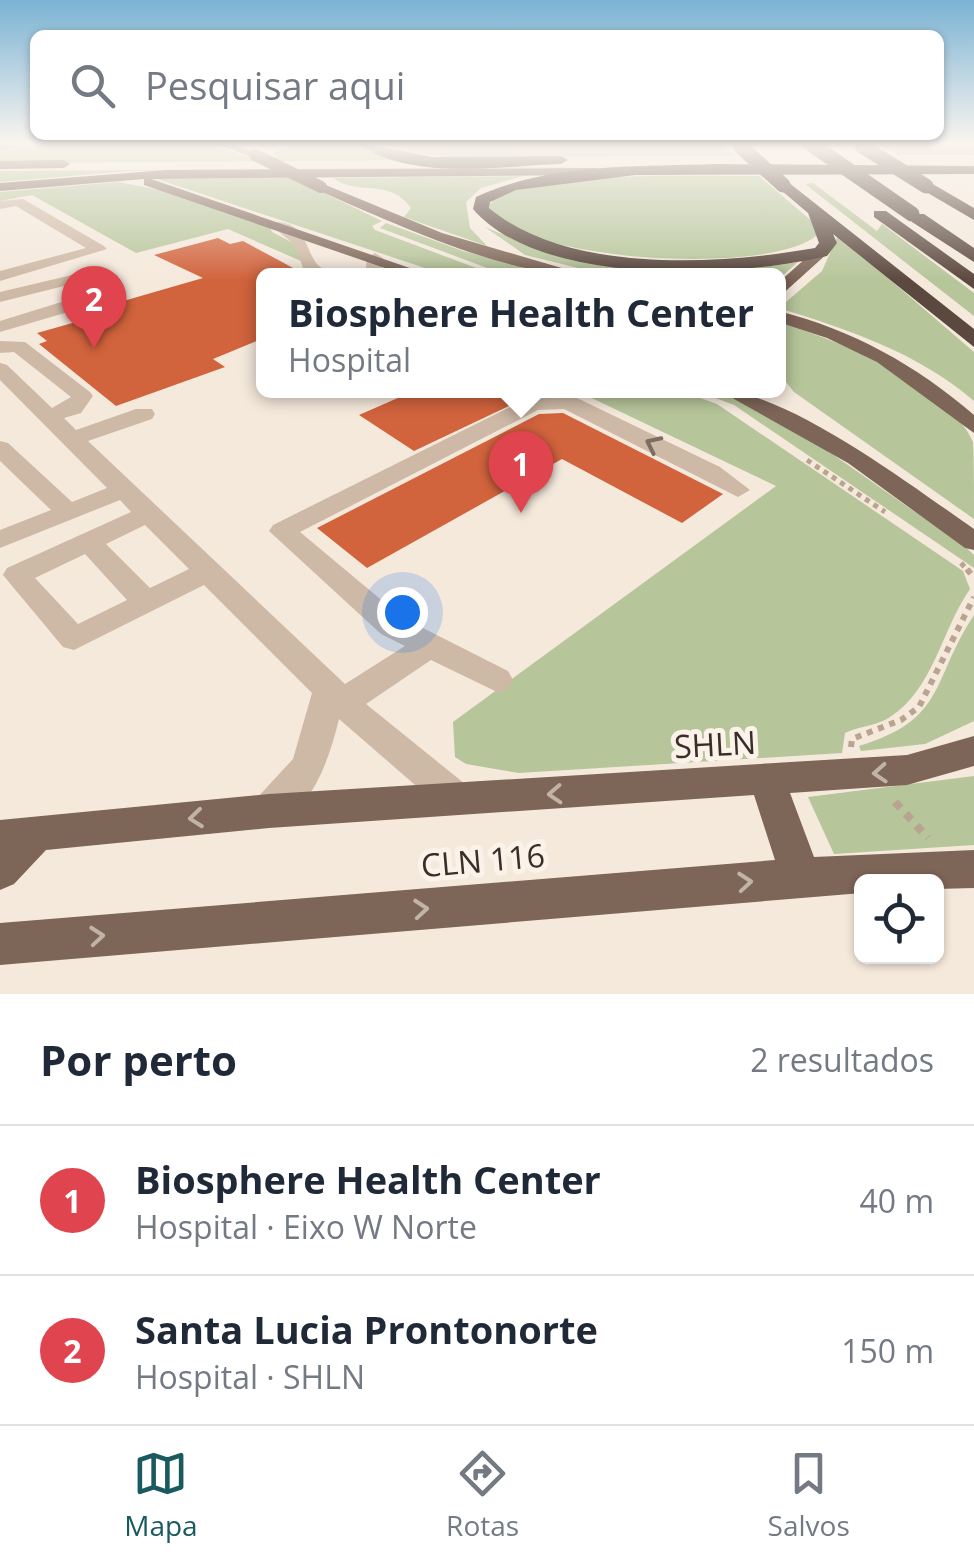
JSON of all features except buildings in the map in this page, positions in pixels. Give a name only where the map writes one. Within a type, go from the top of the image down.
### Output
[{"type":"highway","points":[[499,188],[472,209],[476,226],[516,260]]},
{"type":"highway","points":[[787,188],[974,340]]},
{"type":"highway","points":[[846,188],[974,283]]},
{"type":"highway","points":[[875,188],[974,256]]},
{"type":"highway","points":[[930,188],[973,214]]},
{"type":"highway","points":[[482,200],[484,214],[514,234],[602,258],[712,266],[770,263],[821,252],[828,242],[816,213]]},
{"type":"main road","points":[[167,188],[279,225],[374,267]]},
{"type":"main road","points":[[324,188],[422,230],[548,268]]},
{"type":"main road","points":[[786,285],[821,252]]},
{"type":"main road","points":[[786,319],[850,339],[898,364],[974,426]]},
{"type":"main road","points":[[729,398],[797,424],[856,458],[974,542]]},
{"type":"main road","points":[[776,398],[797,424]]},
{"type":"main road","name":"SHLN","points":[[18,836],[269,811],[907,770],[974,751]]},
{"type":"main road","points":[[767,782],[794,850],[794,878]]},
{"type":"main road","points":[[0,871],[18,836]]},
{"type":"main road","name":"CLN 116","points":[[0,944],[794,878],[974,870]]},
{"type":"street","points":[[0,205],[18,202],[99,250],[0,276]]},
{"type":"street","points":[[279,225],[302,244],[310,268]]},
{"type":"street","points":[[0,259],[82,240]]},
{"type":"street","points":[[0,285],[59,270],[100,280],[111,289],[66,308],[8,324],[0,306]]},
{"type":"street","points":[[0,298],[84,278]]},
{"type":"street","points":[[37,289],[66,308]]},
{"type":"street","points":[[0,347],[18,346],[83,396],[72,408],[49,416]]},
{"type":"street","points":[[3,375],[337,695],[457,799]]},
{"type":"street","points":[[496,680],[392,626],[282,531],[532,405],[552,400],[569,404],[640,438],[738,490]]},
{"type":"street","points":[[69,440],[144,414]]},
{"type":"street","points":[[0,448],[68,512]]},
{"type":"street","points":[[0,540],[124,490]]},
{"type":"street","points":[[148,514],[17,575],[74,639],[208,571]]},
{"type":"street","points":[[89,542],[146,602]]},
{"type":"street","points":[[269,811],[309,766],[337,695],[428,646]]},
{"type":"path","points":[[806,459],[893,517]]},
{"type":"path","points":[[949,554],[974,578]]},
{"type":"path","points":[[853,754],[852,739],[901,720],[919,707],[974,597]]},
{"type":"path","points":[[885,792],[936,846]]},
{"type":"green space","points":[[43,188],[160,190],[270,227],[272,232],[299,246],[301,261],[228,229],[136,253],[32,195],[0,201],[0,192]]},
{"type":"green space","points":[[185,188],[314,188],[382,221],[372,226],[375,230],[476,268],[425,268]]},
{"type":"green space","points":[[371,188],[481,188],[466,202],[470,228],[487,246],[404,217],[411,208],[384,190]]},
{"type":"green space","points":[[521,188],[773,188],[814,223],[817,235],[791,248],[750,256],[700,259],[592,251],[545,240],[509,225],[489,206],[504,194]]},
{"type":"green space","points":[[811,188],[820,188],[877,231],[882,224],[974,293],[974,316]]},
{"type":"green space","points":[[386,223],[463,251],[527,268],[487,268],[380,228]]},
{"type":"green space","points":[[485,227],[559,252],[666,268],[578,268],[525,255]]},
{"type":"green space","points":[[838,235],[974,352],[974,401],[906,356],[786,310],[786,302],[822,271]]},
{"type":"green space","points":[[798,262],[786,273],[786,268],[740,268],[759,267]]},
{"type":"green space","points":[[786,325],[858,352],[915,383],[940,401],[973,442],[974,519],[794,392],[786,382]]},
{"type":"green space","points":[[592,398],[700,398],[717,404],[963,571],[970,589],[927,675],[905,705],[885,720],[845,733],[842,753],[519,773],[466,764],[455,757],[453,722],[776,486]]},
{"type":"green space","points":[[716,398],[730,398],[757,409],[828,451],[957,539],[974,555],[974,568],[734,405]]},
{"type":"green space","points":[[974,615],[974,721],[925,744],[861,751],[859,746],[908,724],[922,710]]},
{"type":"green space","points":[[974,776],[974,845],[834,854],[808,797]]},
{"type":"place","name":"Santa Lucia Prontonorte","points":[[94,348]]},
{"type":"place","name":"Biosphere Health Center","points":[[521,513]]}]
